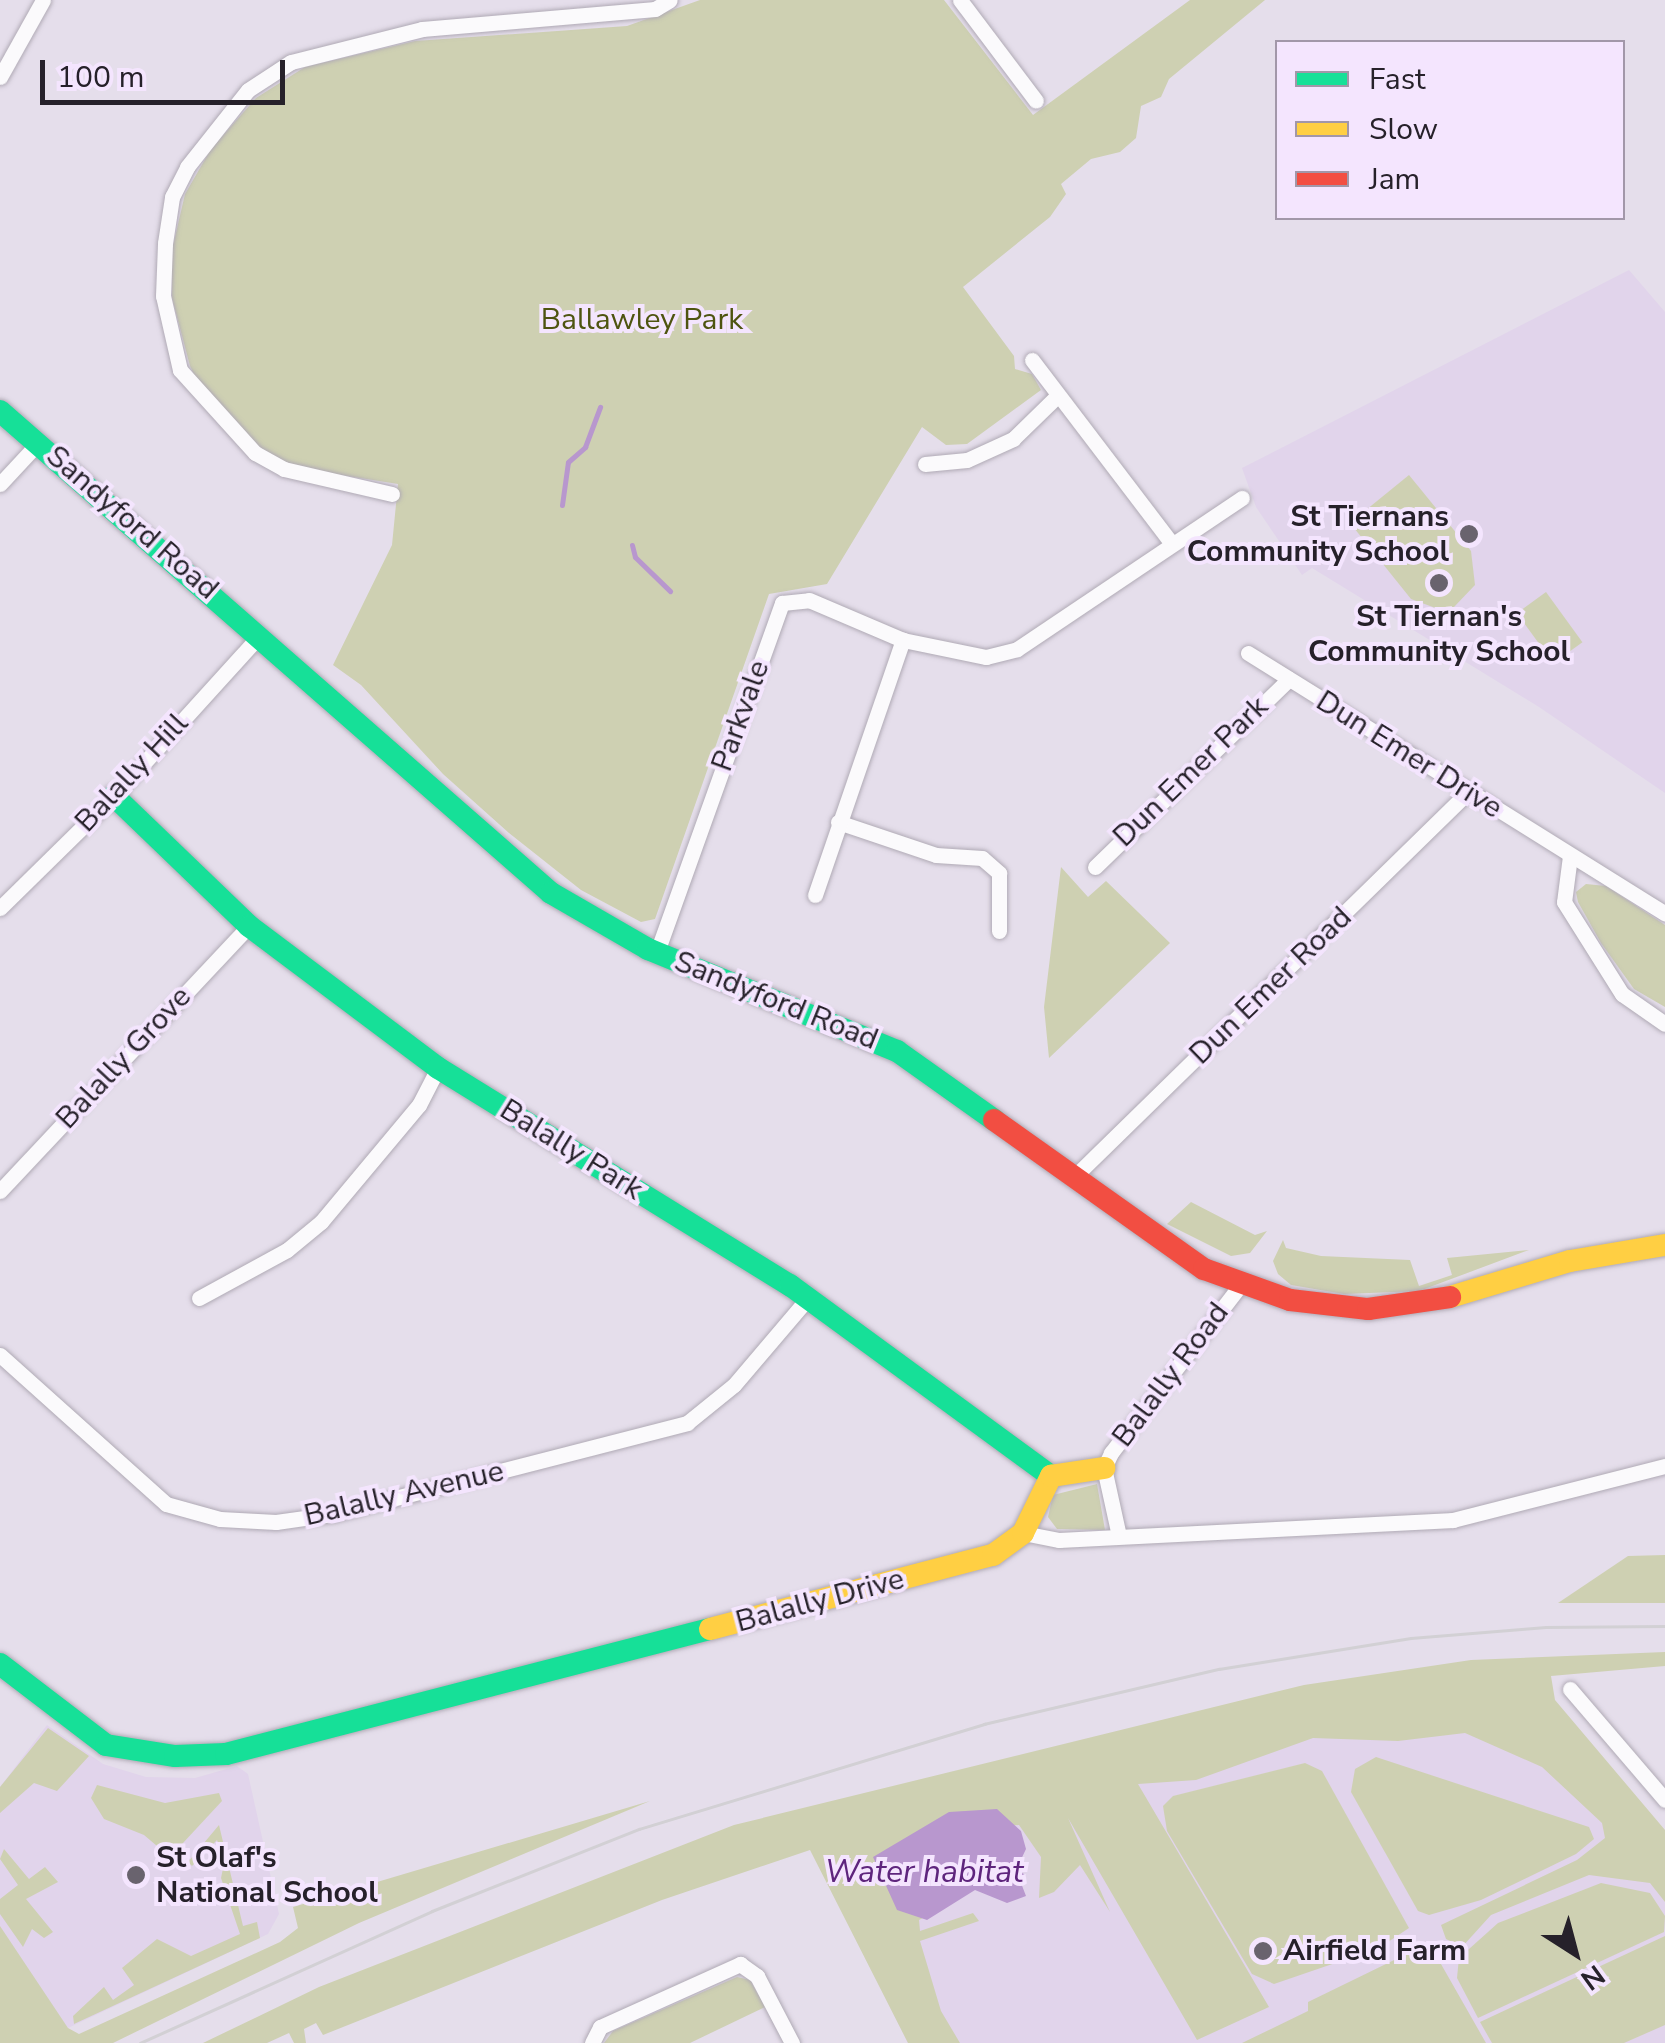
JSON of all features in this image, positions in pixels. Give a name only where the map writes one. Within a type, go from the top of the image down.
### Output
[{"type":"street","points":[[0,77],[43,0]]},
{"type":"street","points":[[392,494],[284,469],[255,453],[180,370],[163,296],[172,196],[187,166],[248,90],[291,62],[422,29],[655,10],[670,0]]},
{"type":"street","points":[[960,0],[1036,102]]},
{"type":"street","points":[[1032,360],[1056,397],[1172,544]]},
{"type":"street","points":[[925,464],[967,460],[1013,439],[1056,397]]},
{"type":"street","name":"Sandyford Road","points":[[0,411],[260,635],[520,870],[657,952],[897,1051],[1172,1251],[1240,1284],[1322,1306],[1400,1308],[1570,1261],[1665,1245]]},
{"type":"street","points":[[0,484],[40,442]]},
{"type":"street","name":"Parkvale","points":[[657,952],[782,603],[808,600],[903,640],[986,657],[1017,649],[1242,498]]},
{"type":"street","name":"Balally Hill","points":[[0,908],[114,796],[260,635]]},
{"type":"street","points":[[815,894],[903,640]]},
{"type":"street","name":"Dun Emer Drive","points":[[1248,653],[1665,914]]},
{"type":"street","name":"Dun Emer Park","points":[[1094,866],[1288,678]]},
{"type":"street","name":"Dun Emer Road","points":[[1074,1178],[1467,793]]},
{"type":"street","name":"Balally Park","points":[[114,796],[249,926],[438,1068],[808,1298],[1051,1476]]},
{"type":"street","points":[[838,822],[936,855],[982,858],[999,872],[999,931]]},
{"type":"street","points":[[1570,856],[1564,902],[1622,994],[1665,1024]]},
{"type":"street","name":"Balally Grove","points":[[0,1192],[249,926]]},
{"type":"street","points":[[199,1298],[287,1250],[322,1222],[419,1105],[438,1068]]},
{"type":"street","name":"Balally Road","points":[[1051,1476],[1104,1468],[1240,1284]]},
{"type":"street","name":"Balally Avenue","points":[[0,1355],[166,1504],[220,1519],[276,1522],[333,1514],[687,1423],[734,1384],[808,1298]]},
{"type":"street","points":[[1051,1476],[1023,1532],[1059,1540],[1452,1520],[1665,1466]]},
{"type":"street","name":"Balally Road","points":[[1104,1468],[1119,1536]]},
{"type":"street","name":"Balally Drive","points":[[0,1664],[106,1746],[160,1754],[226,1754],[993,1556],[1023,1532]]},
{"type":"street","points":[[1570,1689],[1665,1800]]},
{"type":"street","points":[[592,2043],[600,2027],[740,1964],[757,1976],[792,2043]]},
{"type":"shaded area","name":"St Tiernans Community School","points":[[1629,270],[1665,312],[1665,793],[1539,707],[1312,568],[1302,575],[1256,507],[1242,468]]},
{"type":"shaded area","name":"Airfield Farm","points":[[1517,1679],[1665,1859],[1665,2043],[908,2043],[811,1850]]},
{"type":"shaded area","name":"St Olaf's National School","points":[[47,1725],[103,1764],[146,1777],[195,1778],[237,1766],[248,1774],[279,1914],[268,1934],[68,2028],[0,1934],[0,1787]]},
{"type":"green space","name":"Ballawley Park","points":[[700,0],[944,0],[1033,115],[1190,0],[1265,0],[1169,79],[1161,97],[1141,106],[1136,138],[1120,152],[1091,159],[1061,184],[1066,194],[1050,217],[963,287],[1014,356],[1015,369],[1032,374],[1041,390],[967,444],[946,445],[922,427],[827,584],[769,594],[655,919],[641,922],[581,890],[509,833],[443,774],[361,685],[333,665],[392,545],[398,484],[303,469],[271,456],[241,432],[202,391],[190,366],[172,298],[172,250],[185,194],[211,149],[256,98],[305,67],[415,41],[627,26]]},
{"type":"green space","points":[[1409,475],[1471,551],[1475,585],[1454,607],[1441,610],[1411,599],[1350,523]]},
{"type":"green space","points":[[1546,592],[1582,642],[1553,663],[1517,613]]},
{"type":"green space","points":[[1061,867],[1088,897],[1106,881],[1170,943],[1049,1058],[1044,1007]]},
{"type":"green space","points":[[1586,884],[1606,886],[1665,925],[1665,1007],[1634,989],[1601,943],[1578,902],[1576,892]]},
{"type":"green space","points":[[1191,1202],[1255,1235],[1267,1231],[1250,1253],[1231,1256],[1167,1224]]},
{"type":"green space","points":[[1283,1240],[1286,1248],[1321,1256],[1410,1260],[1419,1286],[1452,1275],[1447,1258],[1529,1250],[1419,1291],[1344,1294],[1291,1285],[1278,1274],[1273,1261]]},
{"type":"green space","points":[[1097,1484],[1105,1530],[1057,1529],[1048,1517],[1053,1495]]},
{"type":"green space","points":[[1665,1555],[1665,1603],[1558,1603],[1628,1556]]},
{"type":"green space","points":[[1665,1652],[1665,1666],[1551,1676],[1555,1700],[1665,1830],[1665,1902],[1650,1883],[1589,1875],[1491,1915],[1462,1947],[1446,1939],[1441,1925],[1577,1860],[1605,1838],[1602,1823],[1542,1767],[1465,1733],[1398,1741],[1313,1738],[1196,1780],[1138,1784],[1269,2007],[1197,2040],[1068,1818],[1110,1912],[1080,1865],[1054,1892],[1039,1898],[1041,1857],[1019,1825],[967,1829],[934,1912],[919,1920],[920,1931],[973,1913],[979,1921],[920,1941],[941,2011],[960,2043],[908,2043],[810,1850],[662,1900],[323,2035],[316,2023],[304,2029],[306,2043],[294,2043],[289,2033],[267,2043],[203,2043],[319,1987],[734,1825],[1304,1685],[1471,1660]]},
{"type":"green space","points":[[48,1728],[89,1756],[57,1791],[34,1783],[0,1813],[0,1787]]},
{"type":"green space","points":[[1376,1757],[1589,1827],[1594,1839],[1576,1854],[1481,1900],[1429,1915],[1418,1911],[1351,1792],[1355,1769]]},
{"type":"green space","points":[[1305,1763],[1322,1771],[1409,1928],[1379,1948],[1274,1984],[1252,1974],[1167,1831],[1163,1806],[1173,1796]]},
{"type":"green space","points":[[97,1785],[165,1803],[219,1793],[222,1801],[170,1857],[144,1835],[104,1819],[91,1798]]},
{"type":"green space","points":[[650,1801],[359,1923],[113,2043],[0,2043],[0,1926],[68,2028],[79,2034],[280,1942],[298,1928],[293,1907]]},
{"type":"green space","points":[[219,1825],[243,1926],[257,1922],[260,1938],[74,2024],[73,2016],[104,1987],[113,2000],[134,1985],[122,1968],[157,1939],[191,1956],[240,1934],[221,1878],[225,1859],[217,1840],[192,1866],[188,1862]]},
{"type":"green space","points":[[4,1849],[29,1879],[45,1867],[58,1882],[26,1899],[53,1932],[44,1938],[32,1929],[23,1947],[0,1914],[0,1899],[18,1885],[0,1859]]},
{"type":"green space","points":[[1601,1883],[1650,1893],[1665,1916],[1664,1932],[1478,2018],[1457,1978],[1459,1958],[1498,1923]]},
{"type":"green space","points":[[1665,1936],[1665,2025],[1624,2043],[1492,2043],[1480,2022]]},
{"type":"green space","points":[[1429,1943],[1486,2043],[1242,2043],[1308,2011],[1308,2002]]},
{"type":"green space","points":[[737,1977],[750,1980],[765,2007],[690,2043],[604,2043],[613,2031]]},
{"type":"water","name":"Water habitat","points":[[997,1809],[1021,1831],[1026,1849],[1017,1868],[1026,1876],[1021,1883],[1026,1896],[1007,1903],[975,1890],[927,1920],[897,1910],[873,1857],[949,1812]]},
{"type":"waterway","points":[[562,505],[568,462],[585,447],[600,407]]},
{"type":"waterway","points":[[632,545],[635,557],[670,591]]},
{"type":"tram line","points":[[140,2043],[432,1911],[639,1829],[984,1724],[1219,1669],[1411,1638],[1546,1627],[1665,1626]]},
{"type":"traffic: fast","points":[[0,411],[551,893],[648,949],[897,1051],[994,1120]]},
{"type":"traffic: fast","points":[[114,796],[249,926],[438,1068],[790,1285],[1051,1476]]},
{"type":"traffic: fast","points":[[0,1664],[106,1745],[175,1756],[226,1754],[710,1629]]},
{"type":"traffic: slow","points":[[1450,1297],[1570,1261],[1665,1245]]},
{"type":"traffic: slow","points":[[710,1629],[993,1555],[1023,1533],[1051,1476],[1104,1468]]},
{"type":"traffic: jam","points":[[994,1120],[1204,1269],[1290,1300],[1368,1309],[1450,1297]]},
{"type":"place","name":"St Tiernans Community School","points":[[1469,534]]},
{"type":"place","name":"St Tiernan's Community School","points":[[1439,583]]},
{"type":"place","name":"St Olaf's National School","points":[[136,1875]]},
{"type":"place","name":"Airfield Farm","points":[[1263,1951]]}]
